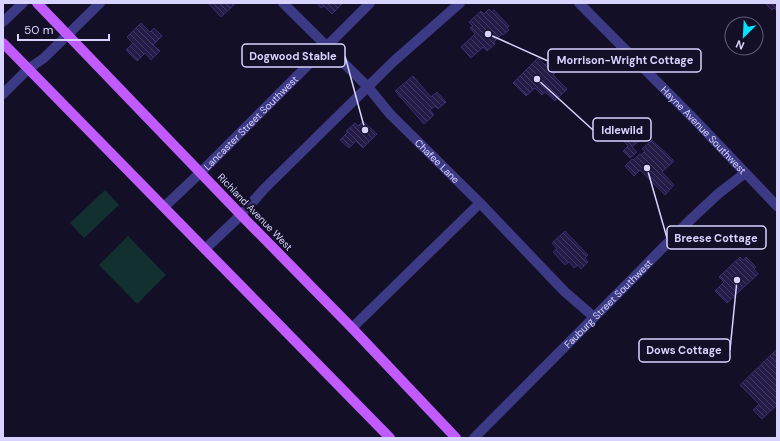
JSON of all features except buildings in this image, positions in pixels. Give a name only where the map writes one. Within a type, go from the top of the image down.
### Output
[{"type":"main road","name":"Richland Avenue West","points":[[37,3],[200,173],[352,328],[456,438]]},
{"type":"main road","points":[[3,43],[390,438]]},
{"type":"street","points":[[3,22],[23,3]]},
{"type":"street","points":[[3,94],[28,69],[44,58],[100,3]]},
{"type":"street","name":"Chafee Lane","points":[[283,3],[368,87],[390,114],[480,203],[565,292],[594,317]]},
{"type":"street","name":"Lancaster Street Southwest","points":[[164,207],[370,3]]},
{"type":"street","points":[[205,249],[241,215],[265,188],[368,87],[424,33],[460,3]]},
{"type":"street","name":"Hayne Avenue Southwest","points":[[579,3],[694,119],[777,206]]},
{"type":"street","name":"Fauburg Street Southwest","points":[[474,438],[688,222],[718,194],[744,173]]},
{"type":"street","points":[[352,328],[480,203]]},
{"type":"green space","points":[[105,190],[119,205],[84,238],[70,223]]},
{"type":"green space","points":[[128,236],[166,275],[137,304],[99,265]]},
{"type":"place","name":"Morrison-Wright Cottage","points":[[488,34]]},
{"type":"place","name":"Idlewild","points":[[537,79]]},
{"type":"place","name":"Dogwood Stable","points":[[365,130]]},
{"type":"place","name":"Breese Cottage","points":[[647,168]]},
{"type":"place","name":"Dows Cottage","points":[[737,280]]}]
